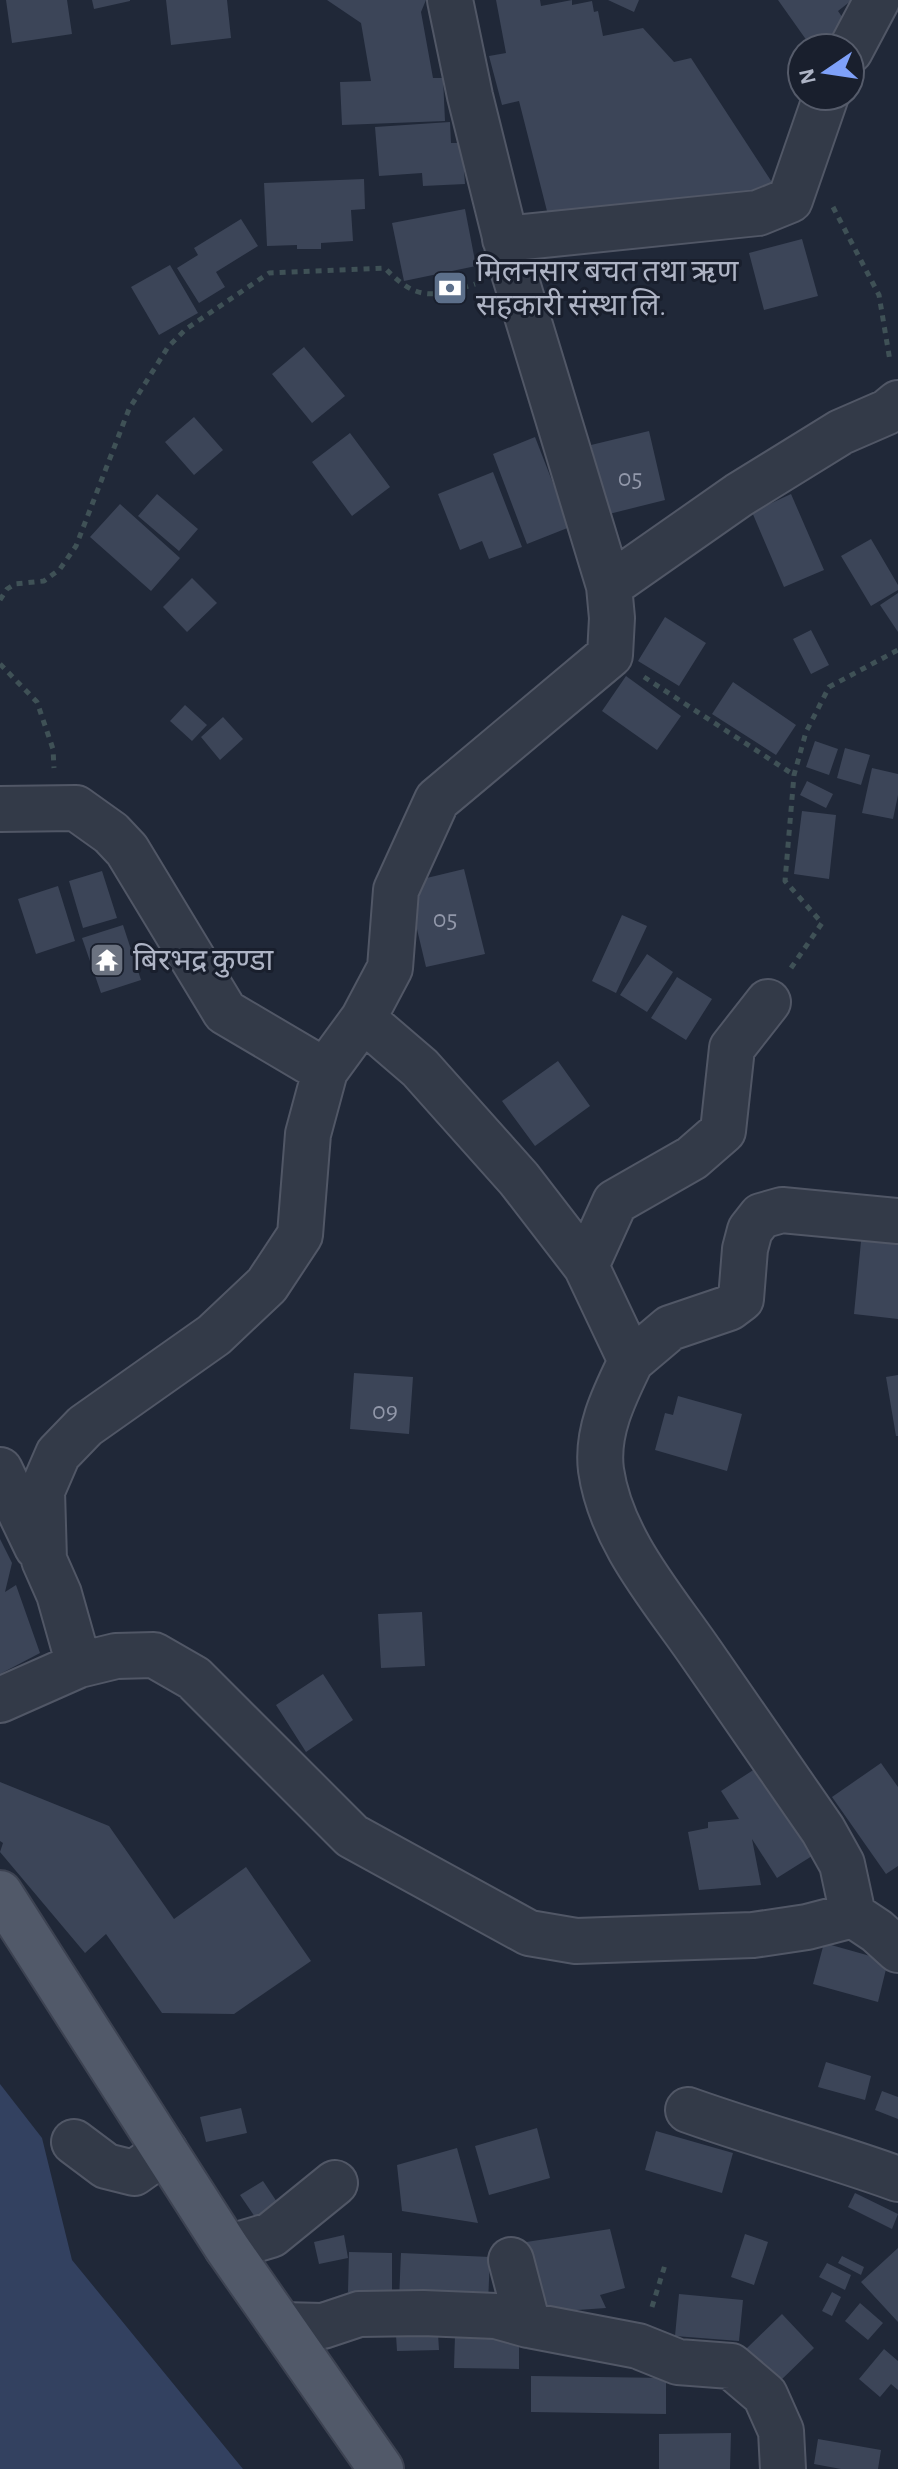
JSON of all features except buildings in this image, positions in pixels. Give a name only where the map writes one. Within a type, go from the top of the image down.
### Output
[{"type":"main road","points":[[0,1893],[227,2248],[381,2469]]},
{"type":"street","points":[[44,1560],[42,1491],[58,1454],[85,1426],[214,1335],[267,1285],[300,1235],[308,1134],[325,1071],[363,1019],[390,968],[396,890],[437,800],[610,655],[612,618],[609,586],[510,256],[450,0]]},
{"type":"street","points":[[860,32],[877,0]]},
{"type":"street","points":[[510,256],[758,213],[790,200],[820,112]]},
{"type":"street","points":[[609,586],[739,495],[841,432],[887,412],[897,403]]},
{"type":"street","points":[[0,809],[76,808],[111,833],[127,850],[225,1012],[325,1071]]},
{"type":"street","points":[[586,1266],[615,1202],[692,1158],[723,1131],[732,1048],[768,1002]]},
{"type":"street","points":[[363,1019],[420,1068],[519,1179],[586,1266],[631,1361]]},
{"type":"street","points":[[898,1221],[782,1210],[761,1216],[750,1230],[745,1249],[741,1299],[729,1308],[670,1328],[631,1361],[615,1394],[601,1435],[601,1468],[609,1506],[639,1563],[823,1830],[842,1864],[853,1915],[898,1950]]},
{"type":"street","points":[[0,1470],[59,1594],[79,1665]]},
{"type":"street","points":[[0,1700],[79,1665],[116,1656],[154,1655],[194,1678],[352,1836],[529,1933],[576,1941],[753,1935],[807,1927],[853,1915]]},
{"type":"street","points":[[688,2110],[757,2135],[824,2152],[898,2179]]},
{"type":"street","points":[[74,2142],[106,2166],[134,2173],[165,2151]]},
{"type":"street","points":[[227,2248],[271,2235],[335,2183]]},
{"type":"street","points":[[511,2260],[528,2325]]},
{"type":"street","points":[[281,2325],[323,2326],[359,2314],[496,2316],[638,2346],[678,2362],[731,2366],[765,2395],[781,2431],[783,2469]]},
{"type":"path","points":[[798,174],[831,203],[879,295],[897,403]]},
{"type":"path","points":[[0,600],[7,589],[15,584],[44,581],[60,569],[76,546],[129,409],[168,347],[213,309],[269,273],[385,268],[402,286],[437,296],[510,256]]},
{"type":"path","points":[[768,1002],[822,923],[785,881],[794,775],[806,732],[829,687],[898,650]]},
{"type":"path","points":[[610,655],[794,775]]},
{"type":"path","points":[[0,664],[37,702],[53,749],[54,809]]},
{"type":"water","points":[[0,2084],[42,2138],[72,2260],[243,2469],[0,2469]]},
{"type":"place","name":"मिलनसार बचत तथा ऋण सहकारी संस्था लि.","points":[[450,288]]},
{"type":"place","name":"बिरभद्र कुण्डा","points":[[107,960]]}]
